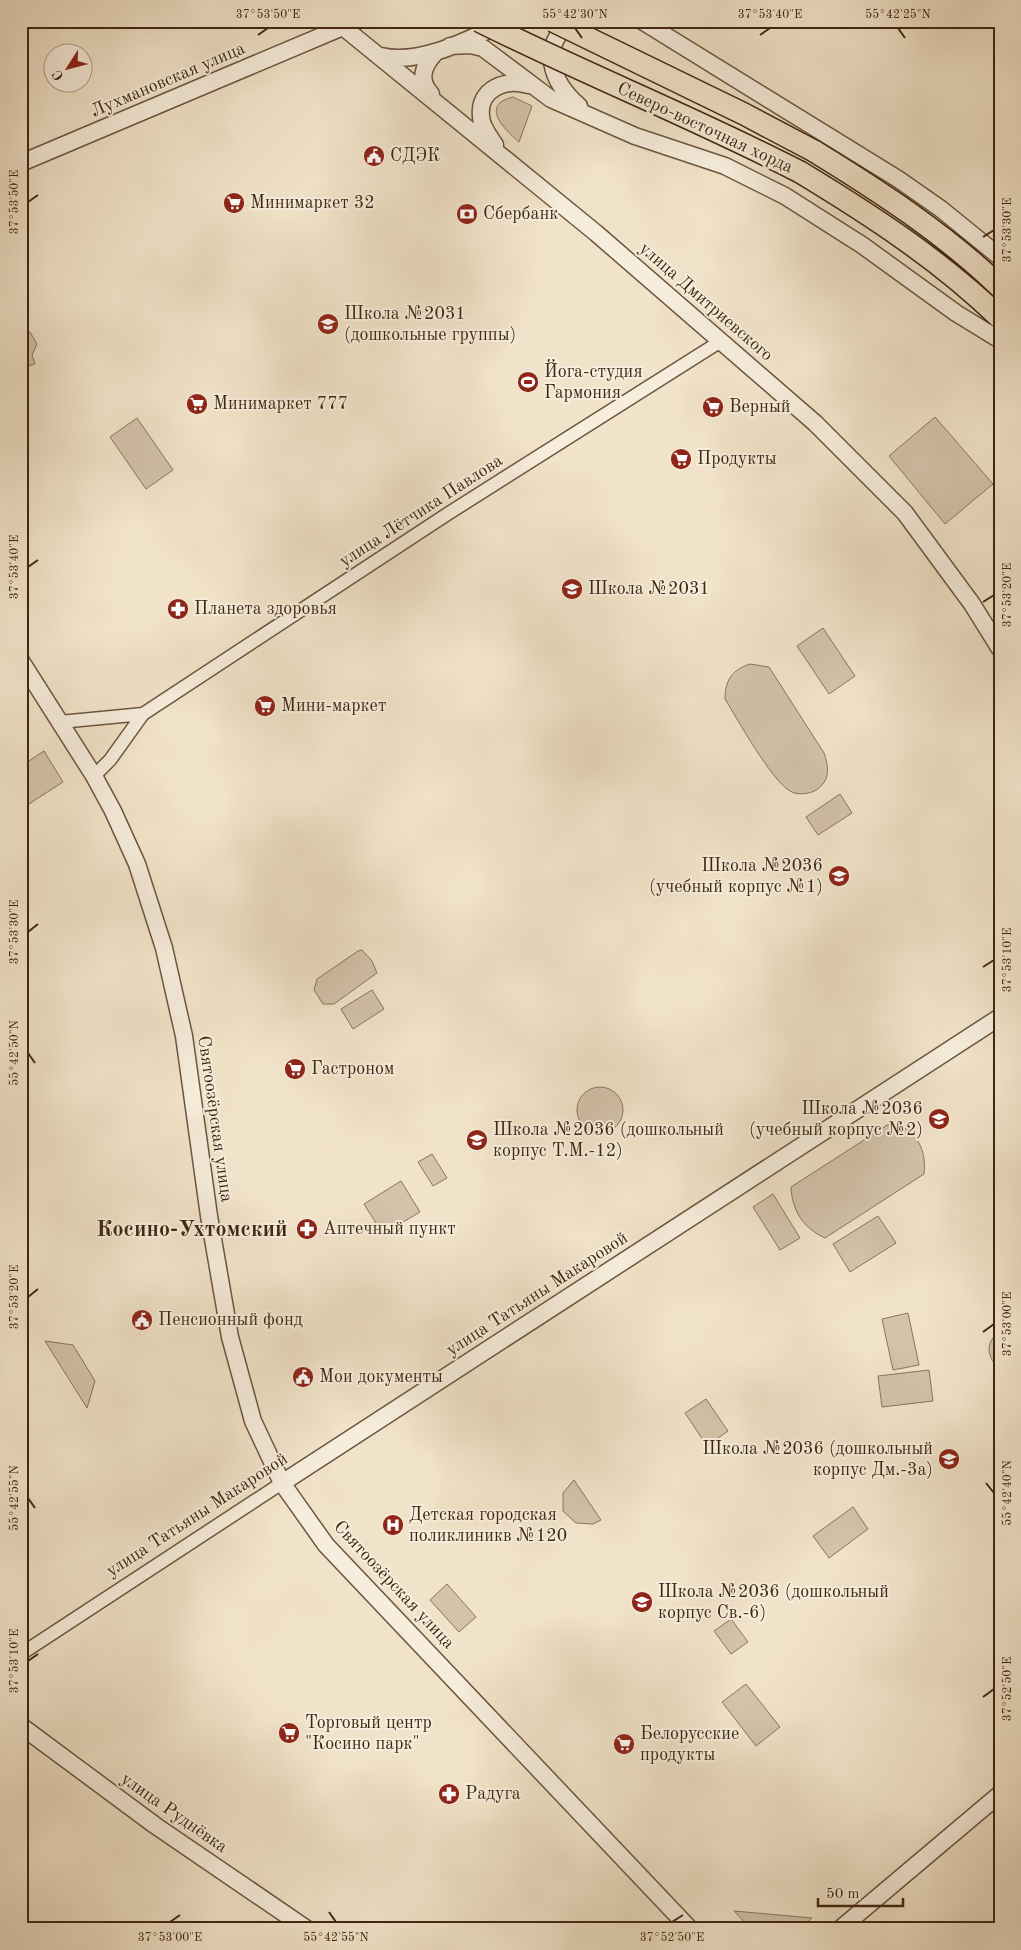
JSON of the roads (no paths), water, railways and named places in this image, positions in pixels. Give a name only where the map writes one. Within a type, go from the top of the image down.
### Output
[{"type":"highway","name":"Северо-восточная хорда","points":[[479,21],[589,74],[735,138],[800,172],[869,214],[912,245],[995,314]]},
{"type":"highway","name":"Северо-восточная хорда","points":[[553,21],[744,114],[814,151],[895,202],[950,243],[1000,287]]},
{"type":"street","points":[[380,56],[412,59],[435,52],[508,21]]},
{"type":"street","points":[[572,21],[562,30],[554,45],[553,70],[564,92],[592,118]]},
{"type":"street","points":[[629,21],[646,25],[875,163],[941,209],[1000,257]]},
{"type":"street","name":"улица Дмитриевского","points":[[346,23],[380,56],[596,233],[815,423],[905,513],[972,604],[1000,649]]},
{"type":"street","name":"Лухмановская улица","points":[[21,163],[346,23]]},
{"type":"street","points":[[450,46],[470,44],[483,48],[532,86],[551,98],[592,118],[635,136],[702,157],[755,180],[847,235],[956,313],[1000,340]]},
{"type":"street","points":[[435,52],[426,63],[423,76],[428,91],[441,105]]},
{"type":"street","points":[[501,155],[483,124],[481,111],[483,100],[489,92],[507,82],[532,86]]},
{"type":"street","name":"улица Лётчика Павлова","points":[[94,776],[110,760],[143,714],[454,510],[721,341]]},
{"type":"street","name":"Святоозёрская улица","points":[[21,661],[94,776],[113,811],[137,864],[164,948],[184,1036],[209,1216],[230,1337],[253,1421],[282,1483],[326,1545],[690,1929]]},
{"type":"street","name":"улица Лётчика Павлова","points":[[60,722],[143,714]]},
{"type":"street","name":"улица Татьяны Макаровой","points":[[21,1654],[1000,1017]]},
{"type":"street","name":"улица Руднёвка","points":[[21,1726],[156,1826],[307,1929]]},
{"type":"street","points":[[840,1929],[1000,1794]]},
{"type":"place","name":"СДЭК","points":[[374,156]]},
{"type":"place","name":"Минимаркет 32","points":[[234,203]]},
{"type":"place","name":"Сбербанк","points":[[467,214]]},
{"type":"place","name":"Школа №2031 (дошкольные группы)","points":[[328,324]]},
{"type":"place","name":"Йога-студия Гармония","points":[[528,382]]},
{"type":"place","name":"Минимаркет 777","points":[[197,404]]},
{"type":"place","name":"Верный","points":[[713,407]]},
{"type":"place","name":"Продукты","points":[[681,459]]},
{"type":"place","name":"Школа №2031","points":[[572,589]]},
{"type":"place","name":"Планета здоровья","points":[[178,609]]},
{"type":"place","name":"Мини-маркет","points":[[265,706]]},
{"type":"place","name":"Школа №2036 (учебный корпус №1)","points":[[839,876]]},
{"type":"place","name":"Гастроном","points":[[295,1069]]},
{"type":"place","name":"Школа №2036 (учебный корпус №2)","points":[[939,1119]]},
{"type":"place","name":"Школа №2036 (дошкольный корпус Т.М.-12)","points":[[477,1140]]},
{"type":"place","name":"Аптечный пункт","points":[[307,1229]]},
{"type":"place","name":"Пенсионный фонд","points":[[142,1320]]},
{"type":"place","name":"Мои документы","points":[[303,1377]]},
{"type":"place","name":"Школа №2036 (дошкольный корпус Дм.-3а)","points":[[949,1459]]},
{"type":"place","name":"Детская городская поликлиникв №120","points":[[393,1525]]},
{"type":"place","name":"Школа №2036 (дошкольный корпус Св.-6)","points":[[642,1602]]},
{"type":"place","name":"Торговый центр \"Косино парк\"","points":[[289,1733]]},
{"type":"place","name":"Белорусские продукты","points":[[624,1744]]},
{"type":"place","name":"Радуга","points":[[449,1794]]},
{"type":"district","name":"Косино-Ухтомский","points":[[192,1230]]}]
